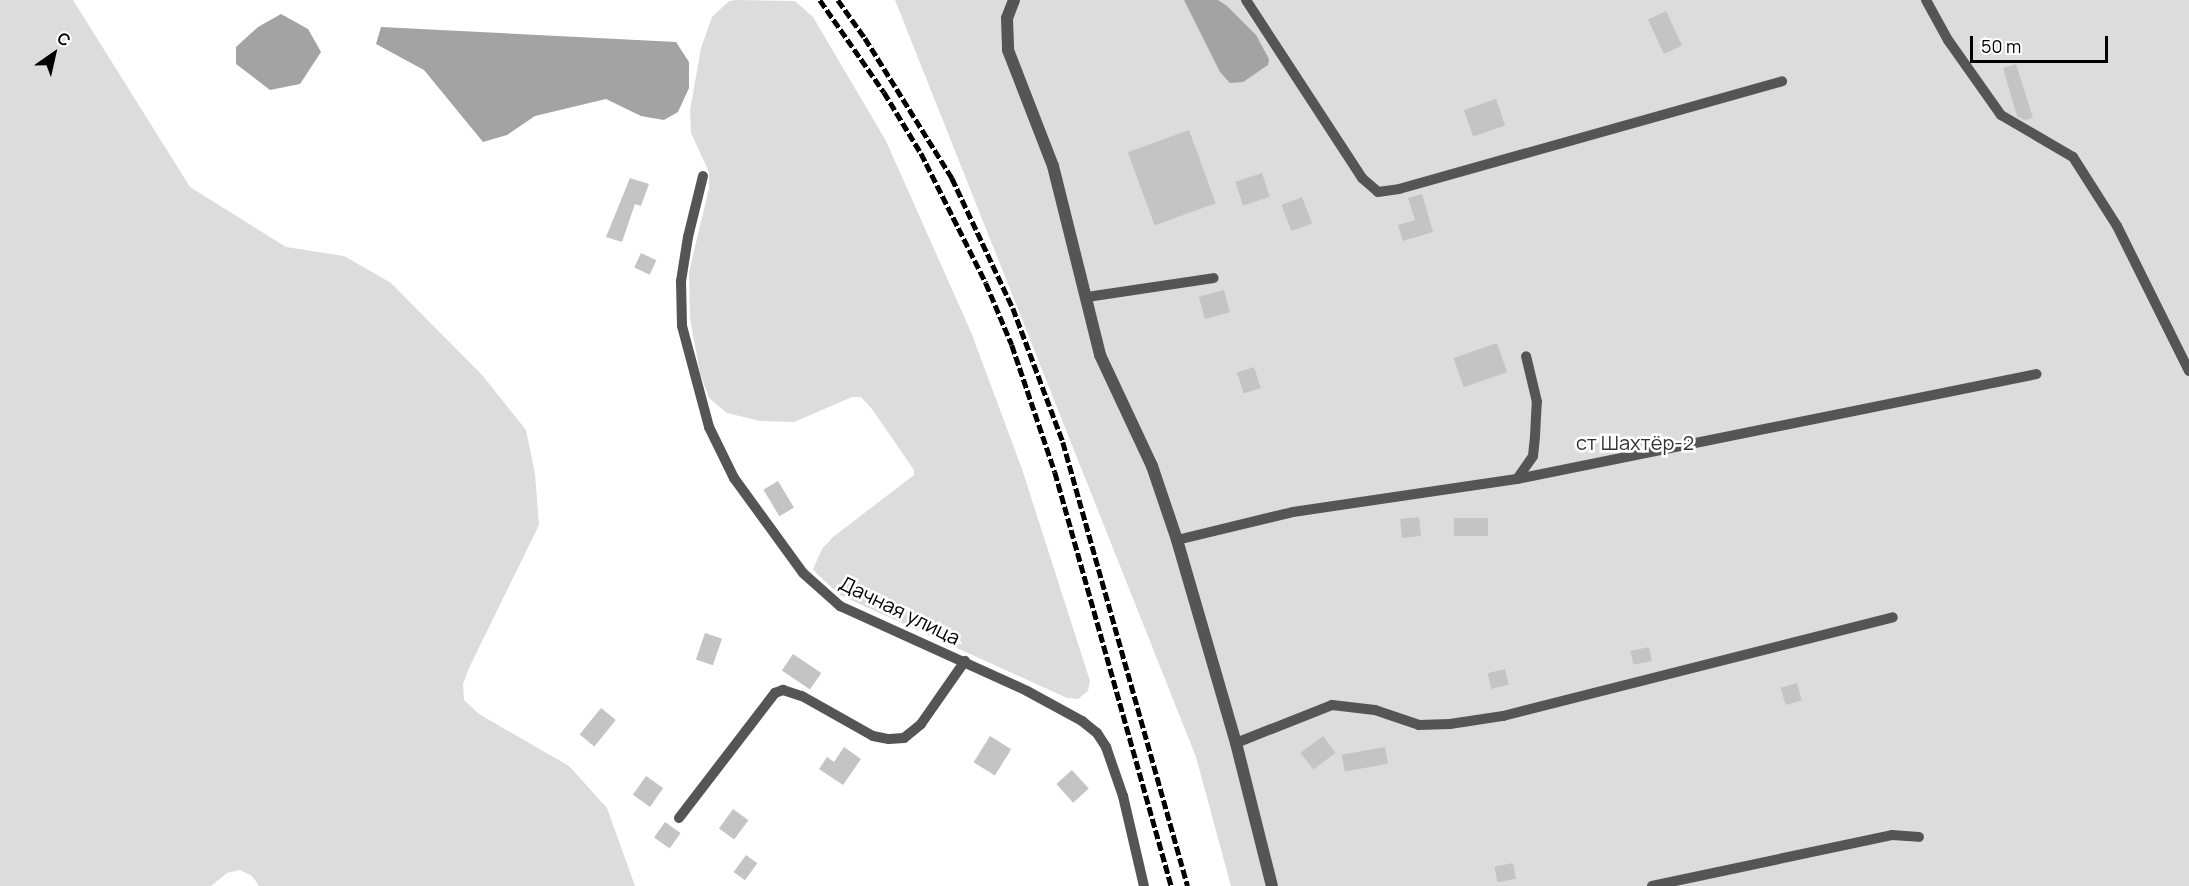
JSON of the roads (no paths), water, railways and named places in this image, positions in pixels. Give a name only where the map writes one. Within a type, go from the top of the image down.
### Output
[{"type":"street","points":[[1014,0],[1007,18],[1008,50],[1053,166],[1100,355],[1152,466],[1177,540],[1236,743],[1272,886]]},
{"type":"lane","points":[[1246,0],[1362,178],[1378,192],[1782,81]]},
{"type":"lane","points":[[1926,0],[1948,40],[2001,115],[2073,157],[2117,226],[2189,371]]},
{"type":"lane","name":"Дачная улица","points":[[703,176],[688,237],[681,281],[682,326],[709,427],[734,478],[802,573],[840,606],[965,661],[1082,721],[1097,733],[1106,747],[1124,796],[1144,886]]},
{"type":"lane","points":[[1087,297],[1214,278]]},
{"type":"lane","points":[[1517,479],[1533,456],[1535,436],[1537,402],[1526,356]]},
{"type":"lane","points":[[1177,540],[1293,512],[1517,479],[2037,374]]},
{"type":"lane","points":[[1236,743],[1332,705],[1375,710],[1419,725],[1450,724],[1503,716],[1893,617]]},
{"type":"lane","points":[[679,818],[775,693],[783,690],[802,696],[873,736],[889,739],[904,738],[921,724],[965,661]]},
{"type":"lane","points":[[1653,886],[1892,835],[1919,837]]},
{"type":"railway","points":[[820,0],[884,92],[921,153],[986,283],[1012,345],[1055,472],[1171,886]]},
{"type":"railway","points":[[838,0],[865,38],[952,178],[1013,308],[1063,442],[1188,886]]},
{"type":"park label","name":"ст Шахтёр-2","points":[[1635,442]]}]
